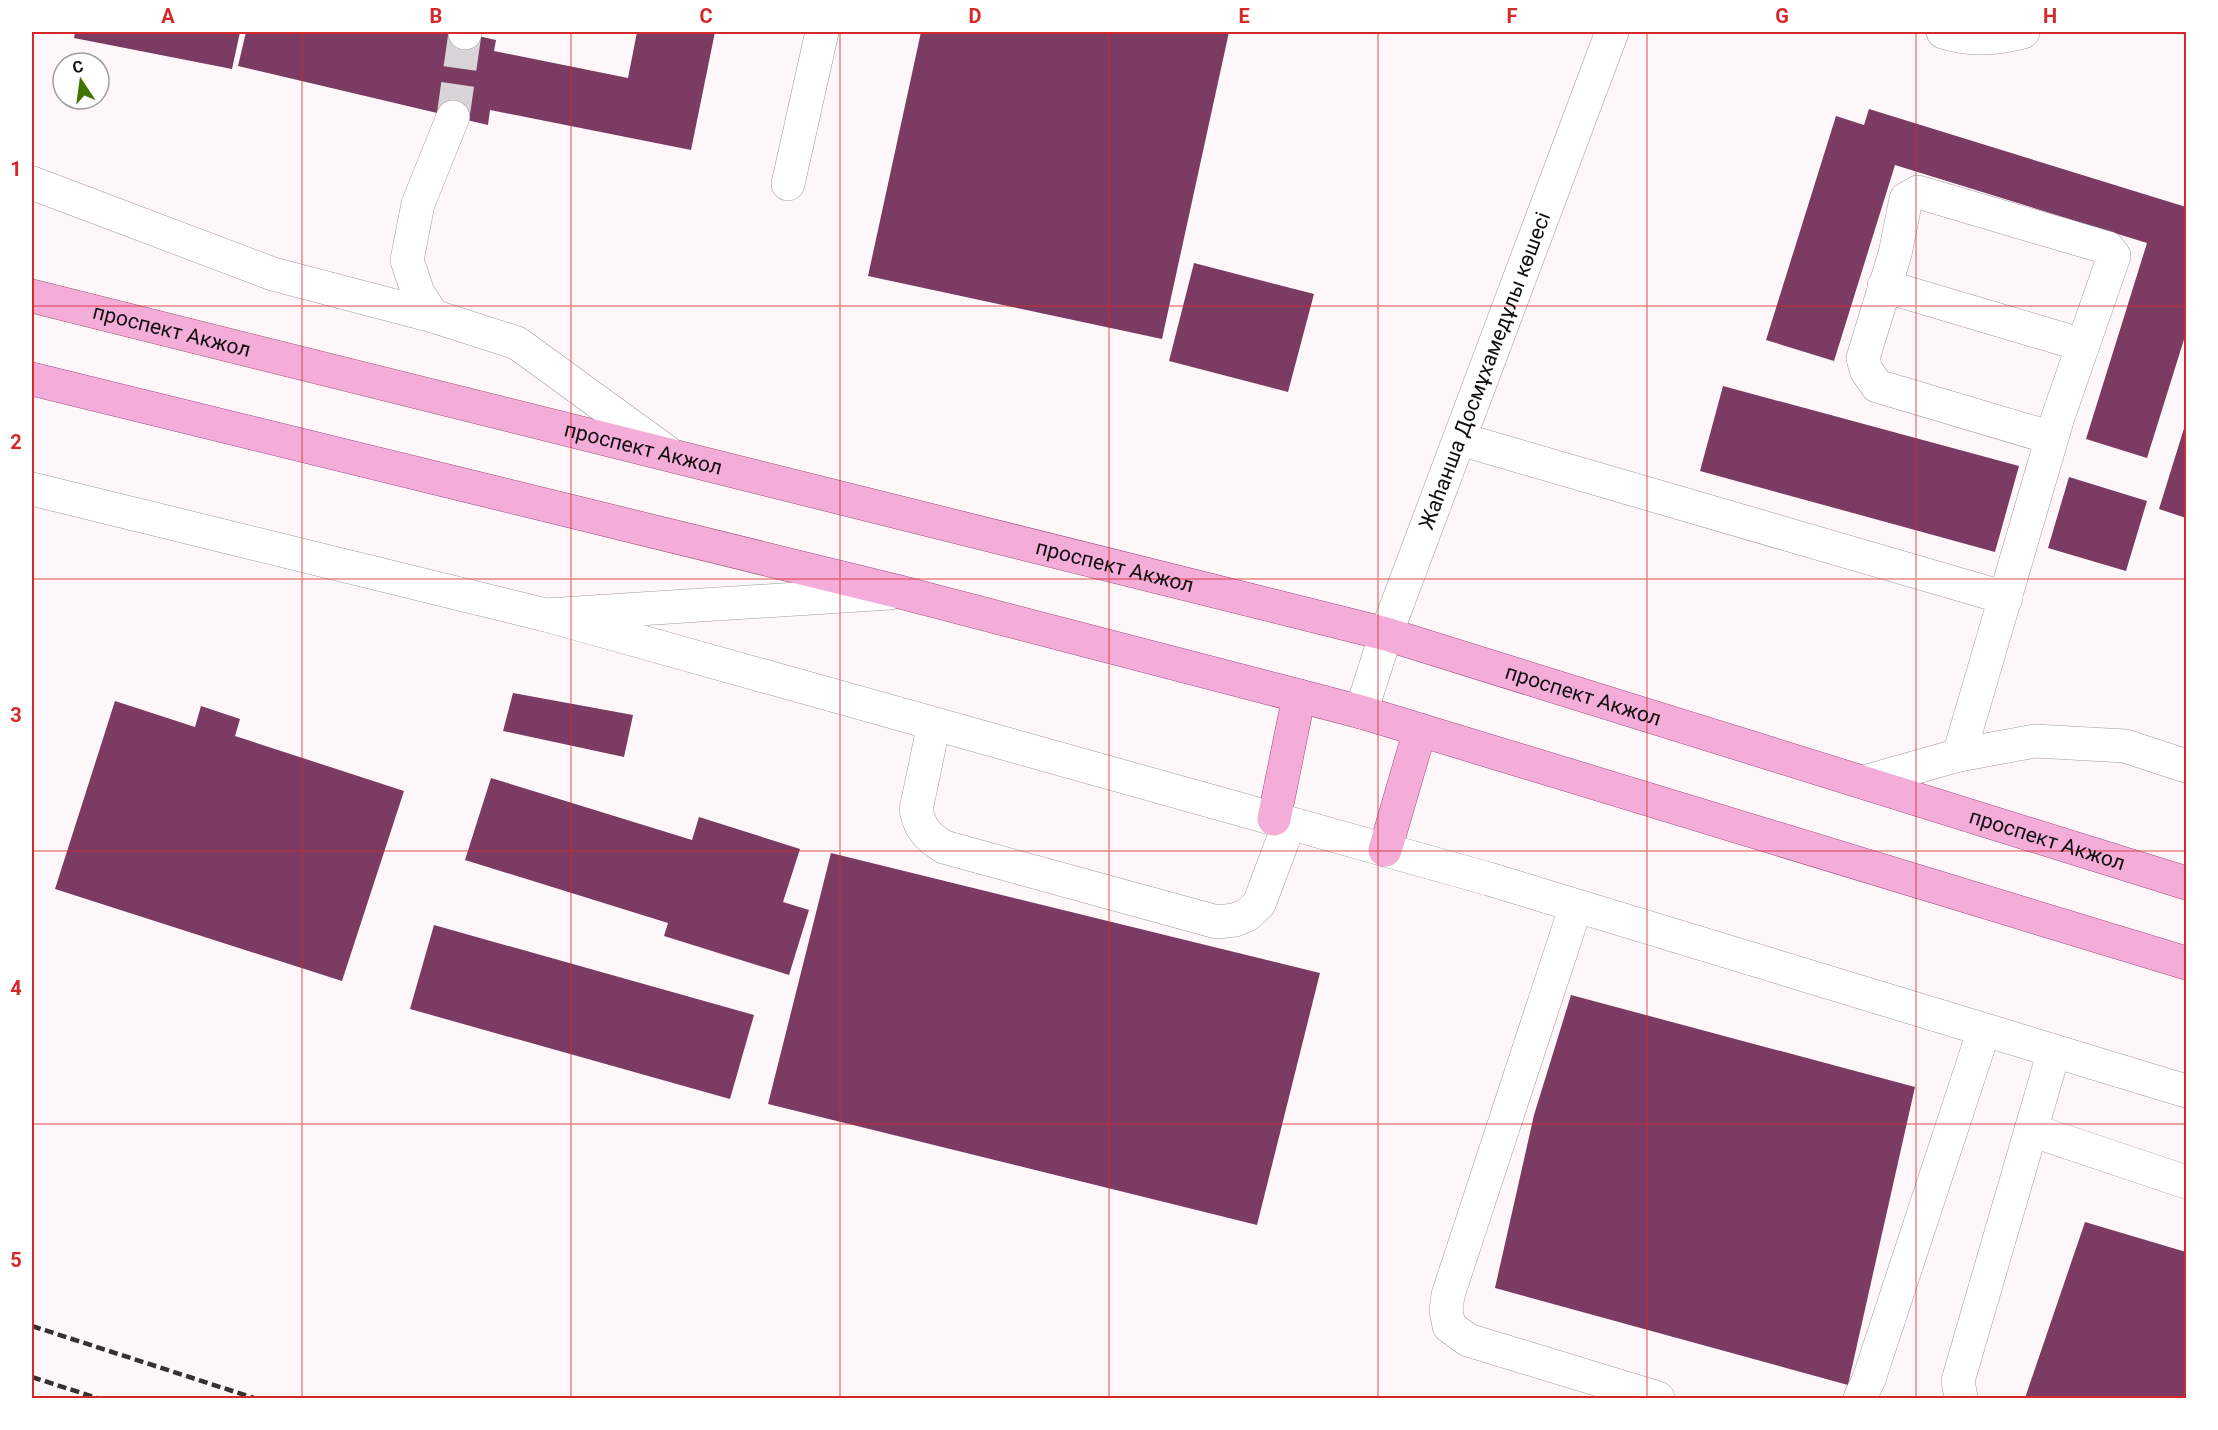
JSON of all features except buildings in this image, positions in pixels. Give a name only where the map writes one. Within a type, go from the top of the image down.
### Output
[{"type":"main road","name":"проспект Акжол","points":[[32,296],[1386,634],[2187,883]]},
{"type":"main road","points":[[32,379],[900,592],[1361,712],[2187,963]]},
{"type":"main road","points":[[1281,821],[1299,696]]},
{"type":"main road","points":[[1385,850],[1420,730]]},
{"type":"street","points":[[788,184],[822,32]]},
{"type":"street","name":"Жаһанша Досмұхамедұлы көшесі","points":[[1361,712],[1386,634],[1612,32]]},
{"type":"street","points":[[1943,32],[1962,38],[2003,37],[2023,32]]},
{"type":"street","points":[[433,316],[418,293],[407,260],[418,204],[453,117]]},
{"type":"street","points":[[32,183],[273,274],[433,316],[518,343],[671,455]]},
{"type":"street","points":[[1959,754],[2052,438],[2114,256],[2108,248],[1918,192],[1906,200],[1895,254],[1863,358],[1866,370],[1877,386],[2052,438]]},
{"type":"street","points":[[1884,286],[2083,345]]},
{"type":"street","points":[[1460,439],[2006,598]]},
{"type":"street","points":[[32,489],[546,615],[1385,850],[2187,1091]]},
{"type":"street","points":[[546,615],[900,592]]},
{"type":"street","points":[[934,724],[916,810],[919,824],[929,838],[944,847],[1200,919],[1235,920],[1247,915],[1259,904],[1281,821]]},
{"type":"street","points":[[1864,782],[1959,754],[2035,741],[2125,746],[2187,765]]},
{"type":"street","points":[[1576,906],[1452,1284],[1446,1310],[1449,1326],[1468,1340],[1658,1398]]},
{"type":"street","points":[[1860,1398],[1869,1379],[1984,1030]]},
{"type":"street","points":[[1961,1398],[1958,1381],[2054,1051]]},
{"type":"street","points":[[2031,1130],[2187,1182]]},
{"type":"tunnel","points":[[453,117],[465,33]]},
{"type":"railway","points":[[32,1326],[254,1398]]},
{"type":"railway","points":[[32,1377],[97,1398]]}]
